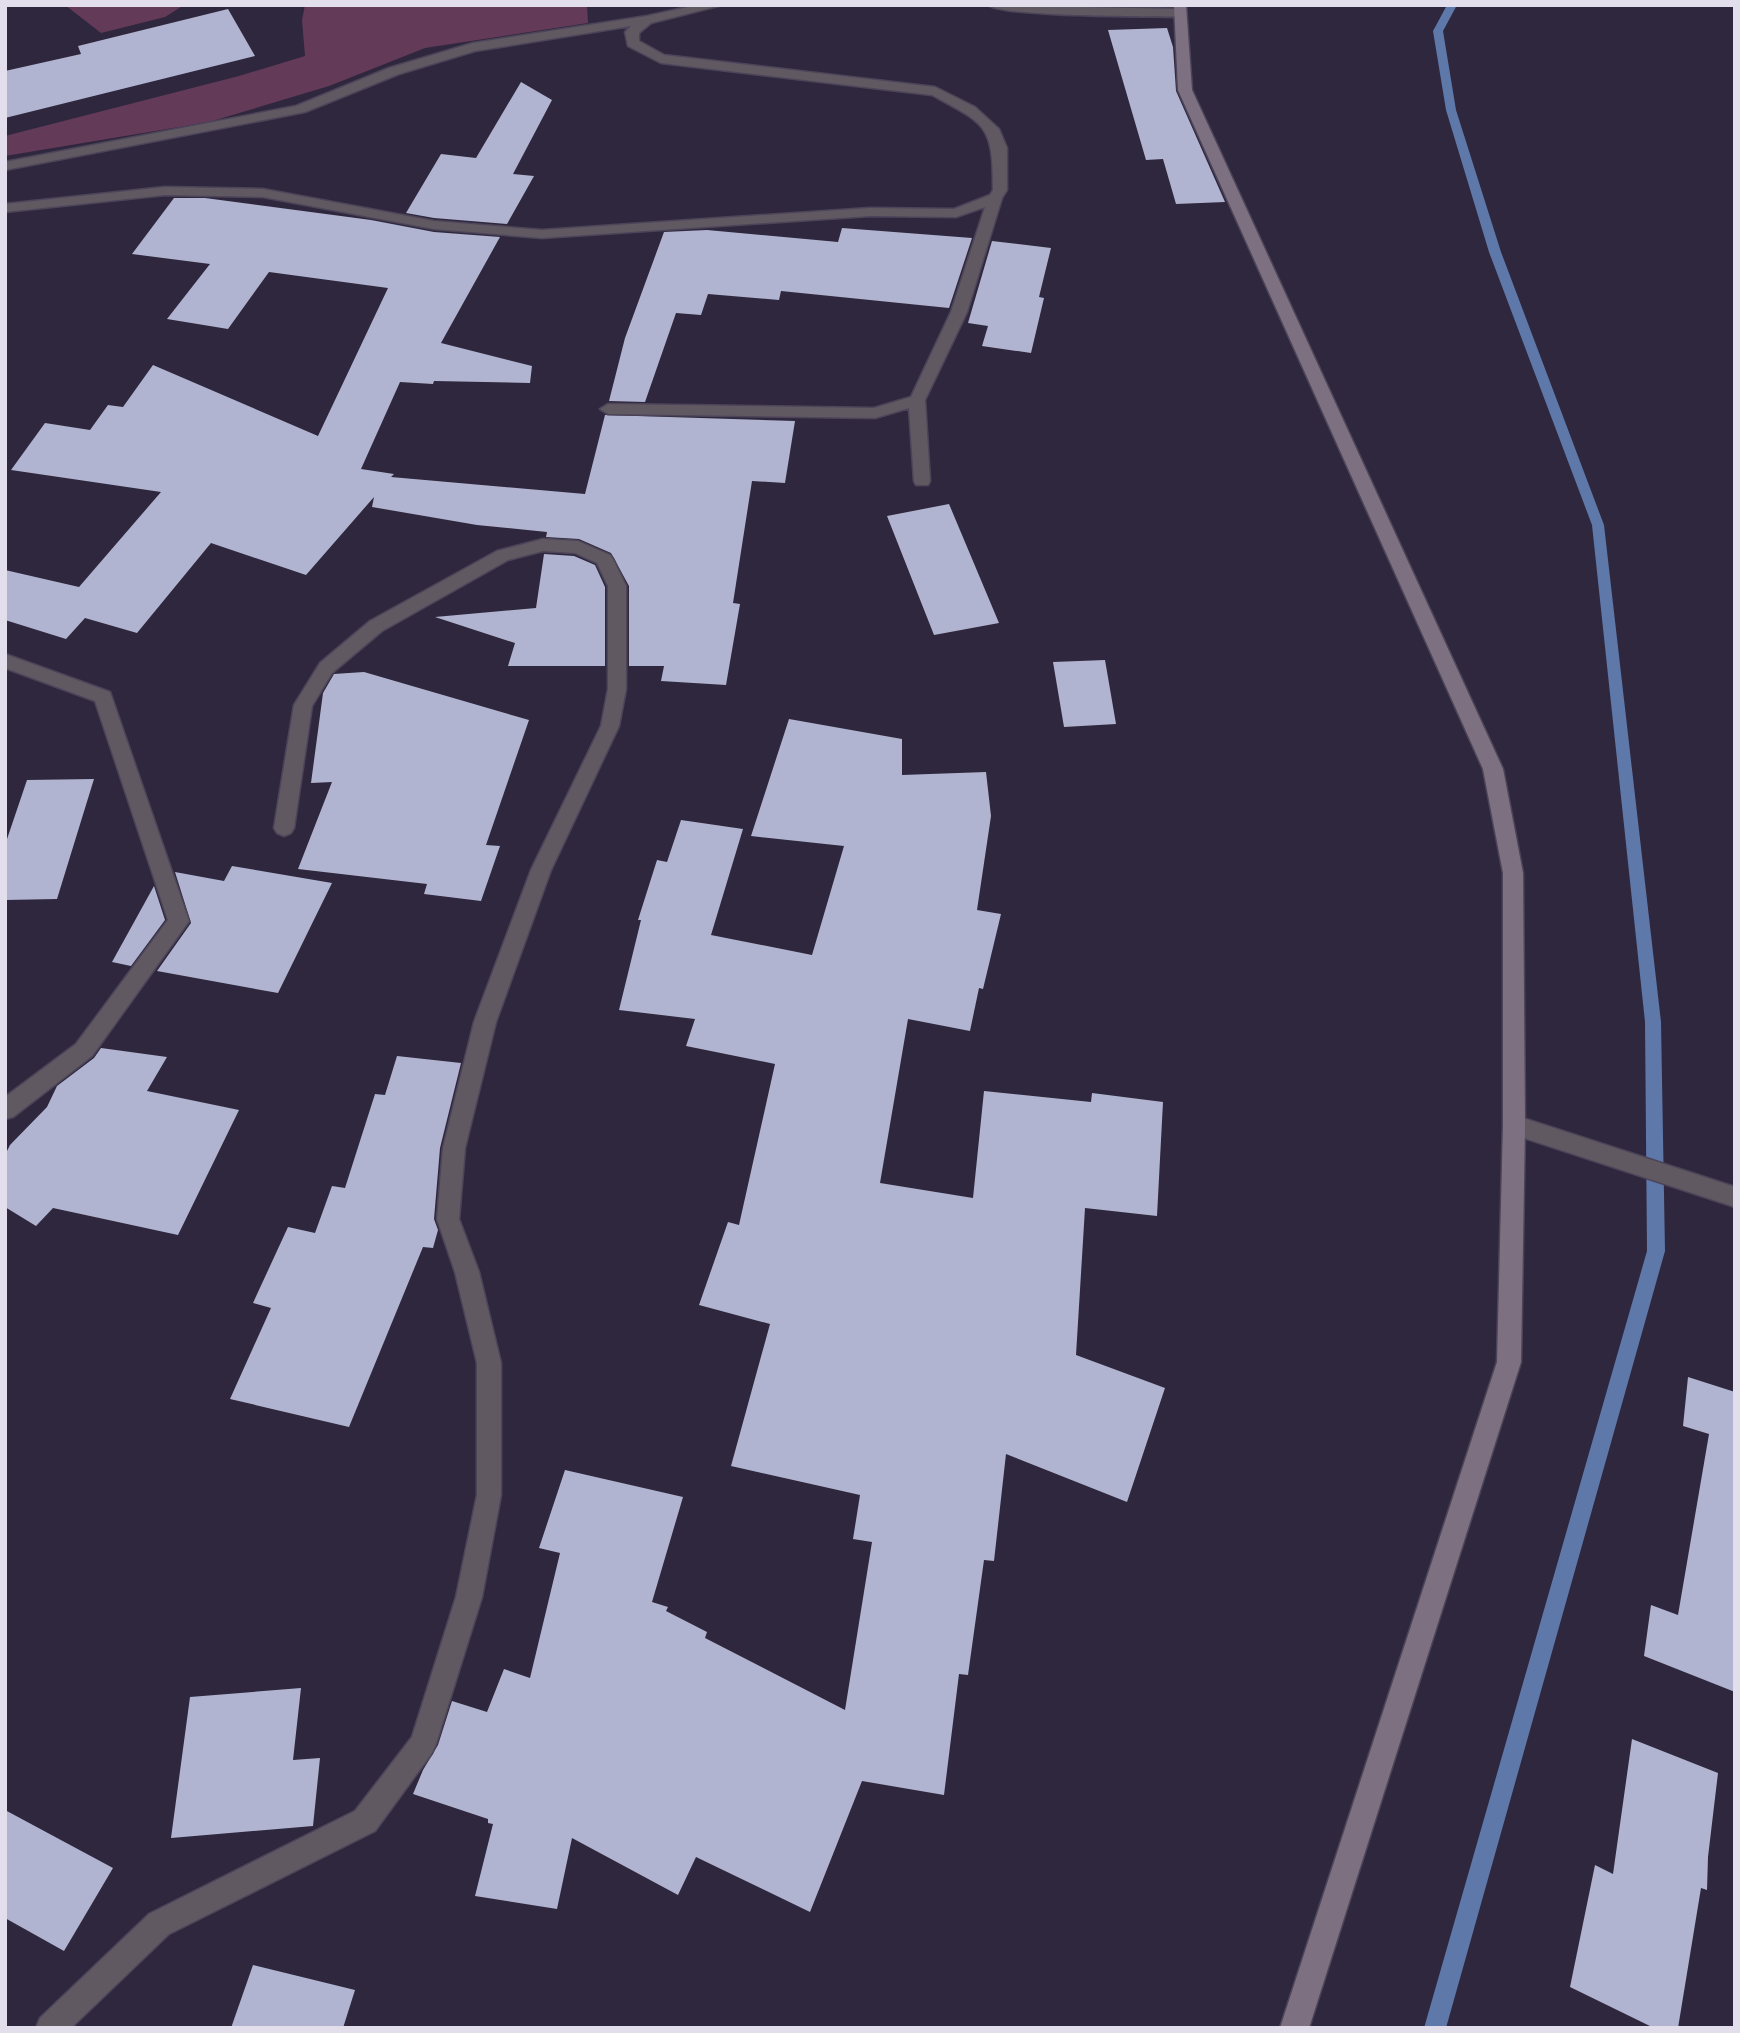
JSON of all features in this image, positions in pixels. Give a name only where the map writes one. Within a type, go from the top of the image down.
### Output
[{"type":"street","points":[[5,166],[300,109],[394,71],[473,47],[647,20],[716,5]]},
{"type":"street","points":[[994,5],[1034,9],[1180,9],[1185,90],[1493,769],[1513,873],[1514,1125],[1509,1362],[1294,2028]]},
{"type":"street","points":[[647,20],[632,32],[633,43],[661,59],[935,91],[970,110],[992,129],[1000,148],[1000,190],[995,198],[960,312],[917,400],[922,481]]},
{"type":"street","points":[[5,208],[166,191],[263,193],[434,225],[542,234],[870,212],[956,213],[995,198]]},
{"type":"street","points":[[608,409],[875,413],[917,400]]},
{"type":"street","points":[[50,2028],[159,1924],[365,1821],[423,1744],[469,1597],[489,1495],[489,1363],[467,1272],[449,1219],[454,1148],[485,1022],[541,870],[610,726],[617,689],[617,586],[604,559],[578,547],[543,545],[503,555],[376,626],[326,668],[303,705],[284,828]]},
{"type":"street","points":[[5,661],[103,697],[179,921],[84,1050],[5,1110]]},
{"type":"street","points":[[1514,1125],[1735,1197]]},
{"type":"shaded area","points":[[65,5],[184,5],[165,17],[101,33]]},
{"type":"shaded area","points":[[305,5],[587,5],[588,23],[425,48],[329,86],[209,122],[5,156],[5,136],[239,76],[305,56],[302,20]]},
{"type":"building","points":[[228,9],[255,56],[5,118],[5,71],[81,54],[78,46]]},
{"type":"building","points":[[1167,28],[1173,47],[1176,91],[1225,202],[1176,204],[1163,159],[1146,160],[1108,30]]},
{"type":"building","points":[[521,82],[552,100],[513,174],[534,176],[507,224],[406,213],[441,154],[476,158]]},
{"type":"building","points":[[174,198],[205,198],[371,220],[434,232],[500,237],[441,343],[532,366],[530,383],[400,382],[361,469],[394,474],[391,477],[585,494],[605,415],[795,421],[785,483],[752,481],[733,603],[740,604],[726,685],[661,681],[664,666],[629,666],[629,586],[611,553],[579,539],[546,537],[547,532],[477,525],[372,507],[374,497],[306,575],[211,543],[137,633],[85,618],[66,639],[5,620],[5,570],[79,587],[161,492],[11,470],[45,423],[90,430],[108,405],[123,407],[153,365],[318,436],[388,288],[269,272],[228,329],[167,319],[210,264],[132,254]]},
{"type":"building","points":[[842,228],[972,238],[949,308],[781,291],[779,300],[708,294],[701,315],[676,313],[645,402],[609,401],[625,338],[664,232],[707,230],[838,242]]},
{"type":"building","points":[[992,241],[1051,248],[1039,297],[1044,298],[1031,353],[982,346],[988,326],[968,323]]},
{"type":"building","points":[[949,504],[999,623],[934,635],[887,516]]},
{"type":"building","points":[[544,554],[574,556],[595,565],[605,587],[605,666],[508,666],[515,643],[435,617],[536,608]]},
{"type":"building","points":[[1105,660],[1116,724],[1064,727],[1053,662]]},
{"type":"building","points":[[364,672],[529,720],[486,845],[500,846],[481,901],[424,894],[427,884],[298,869],[332,782],[311,783],[323,693],[334,674]]},
{"type":"building","points":[[789,719],[902,739],[902,775],[986,772],[991,816],[977,910],[1001,914],[983,989],[979,988],[970,1031],[908,1019],[880,1183],[973,1198],[984,1091],[1091,1102],[1092,1093],[1163,1102],[1157,1216],[1085,1208],[1076,1355],[1165,1388],[1127,1502],[1006,1454],[994,1561],[984,1560],[968,1675],[959,1674],[944,1795],[862,1781],[810,1912],[696,1857],[678,1895],[572,1838],[557,1909],[475,1896],[493,1824],[488,1823],[488,1819],[413,1794],[438,1745],[452,1701],[487,1712],[504,1669],[530,1678],[560,1553],[539,1548],[565,1470],[683,1497],[652,1602],[668,1607],[666,1611],[707,1632],[705,1638],[845,1710],[872,1542],[853,1539],[860,1495],[731,1466],[770,1324],[699,1305],[728,1222],[739,1225],[775,1064],[686,1046],[695,1019],[619,1010],[641,920],[638,920],[657,860],[667,862],[681,820],[743,829],[711,935],[812,955],[844,846],[751,836]]},
{"type":"building","points":[[94,779],[57,899],[5,900],[5,845],[27,780]]},
{"type":"building","points":[[232,866],[332,883],[278,993],[157,971],[191,923],[175,872],[224,881]]},
{"type":"building","points":[[154,886],[165,920],[131,966],[112,962]]},
{"type":"building","points":[[101,1048],[167,1057],[147,1091],[239,1110],[178,1235],[53,1208],[36,1226],[5,1207],[5,1155],[10,1145],[47,1107],[57,1086],[94,1058]]},
{"type":"building","points":[[397,1056],[461,1063],[440,1148],[434,1219],[438,1230],[433,1248],[423,1247],[349,1427],[230,1399],[271,1308],[253,1303],[288,1227],[315,1233],[332,1186],[345,1188],[375,1094],[385,1095]]},
{"type":"building","points":[[1688,1377],[1735,1392],[1735,1692],[1644,1656],[1651,1605],[1678,1615],[1709,1434],[1683,1426]]},
{"type":"building","points":[[301,1688],[293,1760],[320,1758],[313,1826],[171,1838],[190,1697]]},
{"type":"building","points":[[1632,1739],[1718,1773],[1707,1890],[1701,1888],[1678,2028],[1654,2028],[1570,1987],[1595,1865],[1613,1874]]},
{"type":"building","points":[[5,1810],[113,1868],[64,1951],[5,1918]]},
{"type":"building","points":[[253,1965],[355,1990],[343,2028],[231,2028]]},
{"type":"waterway","points":[[1435,2028],[1656,1251],[1653,1022],[1598,525],[1495,252],[1451,110],[1438,31],[1452,5]]}]
